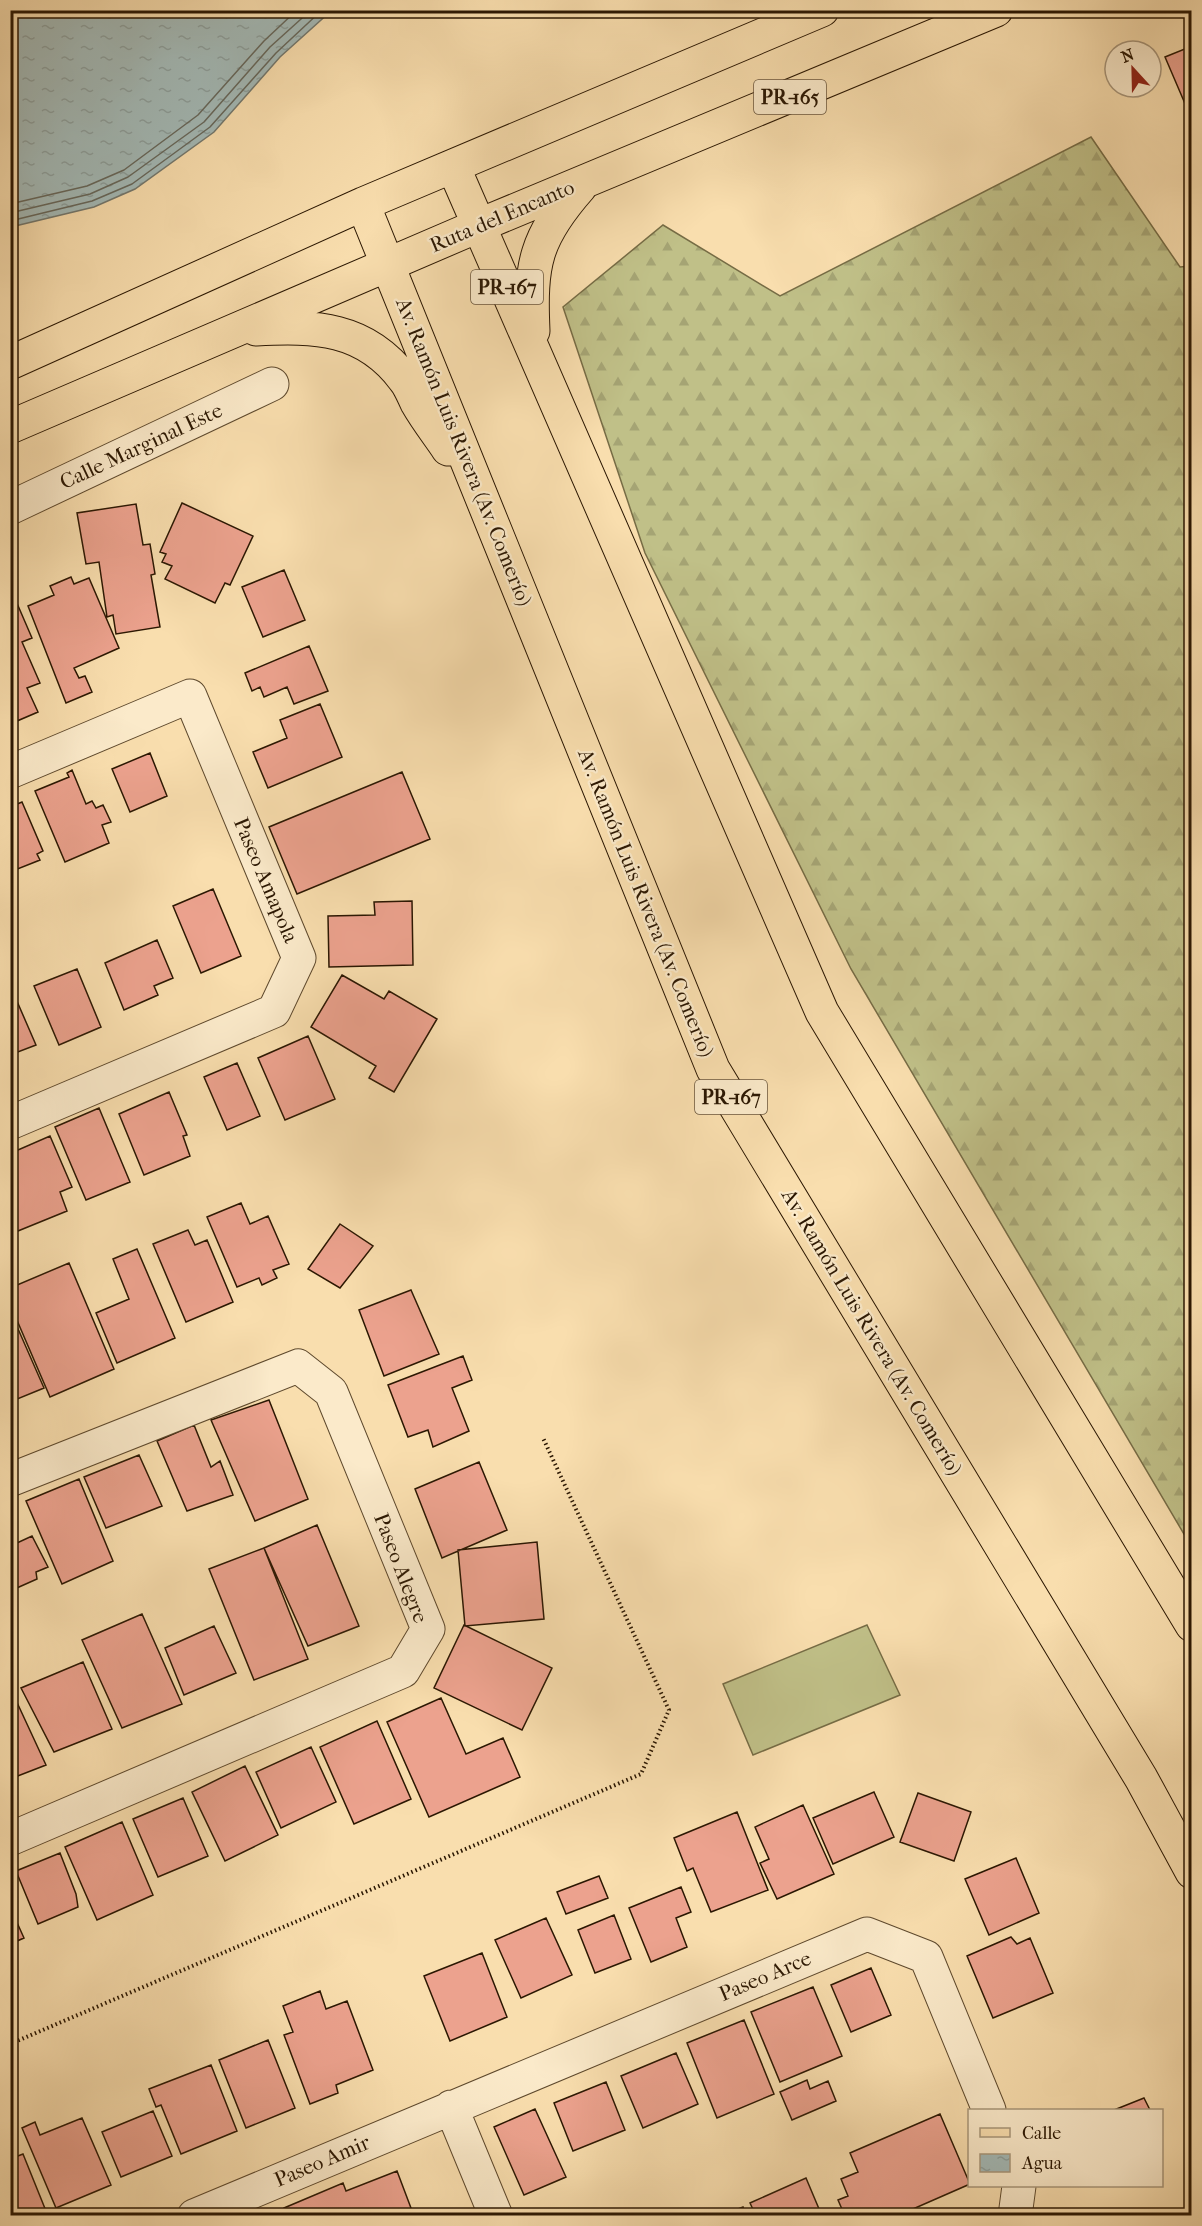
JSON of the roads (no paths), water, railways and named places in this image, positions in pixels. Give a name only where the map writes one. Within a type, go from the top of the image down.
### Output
[{"type":"main road","points":[[10,363],[363,204],[822,10]]},
{"type":"main road","name":"Ruta del Encanto","points":[[10,427],[480,225],[996,10]]},
{"type":"main road","name":"PR-167","points":[[453,166],[822,1012],[1191,1625]]},
{"type":"main road","points":[[533,348],[531,289],[543,238],[554,217],[584,182]]},
{"type":"main road","name":"Av. Ramón Luis Rivera (Av. Comerío)","points":[[363,204],[713,1069],[1141,1778],[1191,1872]]},
{"type":"main road","points":[[233,330],[300,327],[335,331],[360,340],[405,379],[418,404],[487,509]]},
{"type":"street","name":"Calle Marginal Este","points":[[10,508],[272,384]]},
{"type":"street","name":"Paseo Amapola","points":[[10,772],[190,696],[299,958],[274,1011],[10,1123]]},
{"type":"street","name":"Paseo Alegre","points":[[10,1480],[298,1366],[331,1392],[428,1629],[403,1671],[10,1839]]},
{"type":"street","name":"Paseo Arce","points":[[450,2107],[867,1934],[926,1957],[989,2109]]},
{"type":"street","name":"Paseo Amir","points":[[194,2216],[450,2107]]},
{"type":"street","points":[[450,2107],[496,2216]]},
{"type":"street","points":[[1015,2216],[1019,2187]]},
{"type":"water","points":[[10,11],[331,11],[280,57],[214,132],[135,189],[94,207],[11,227]]}]
